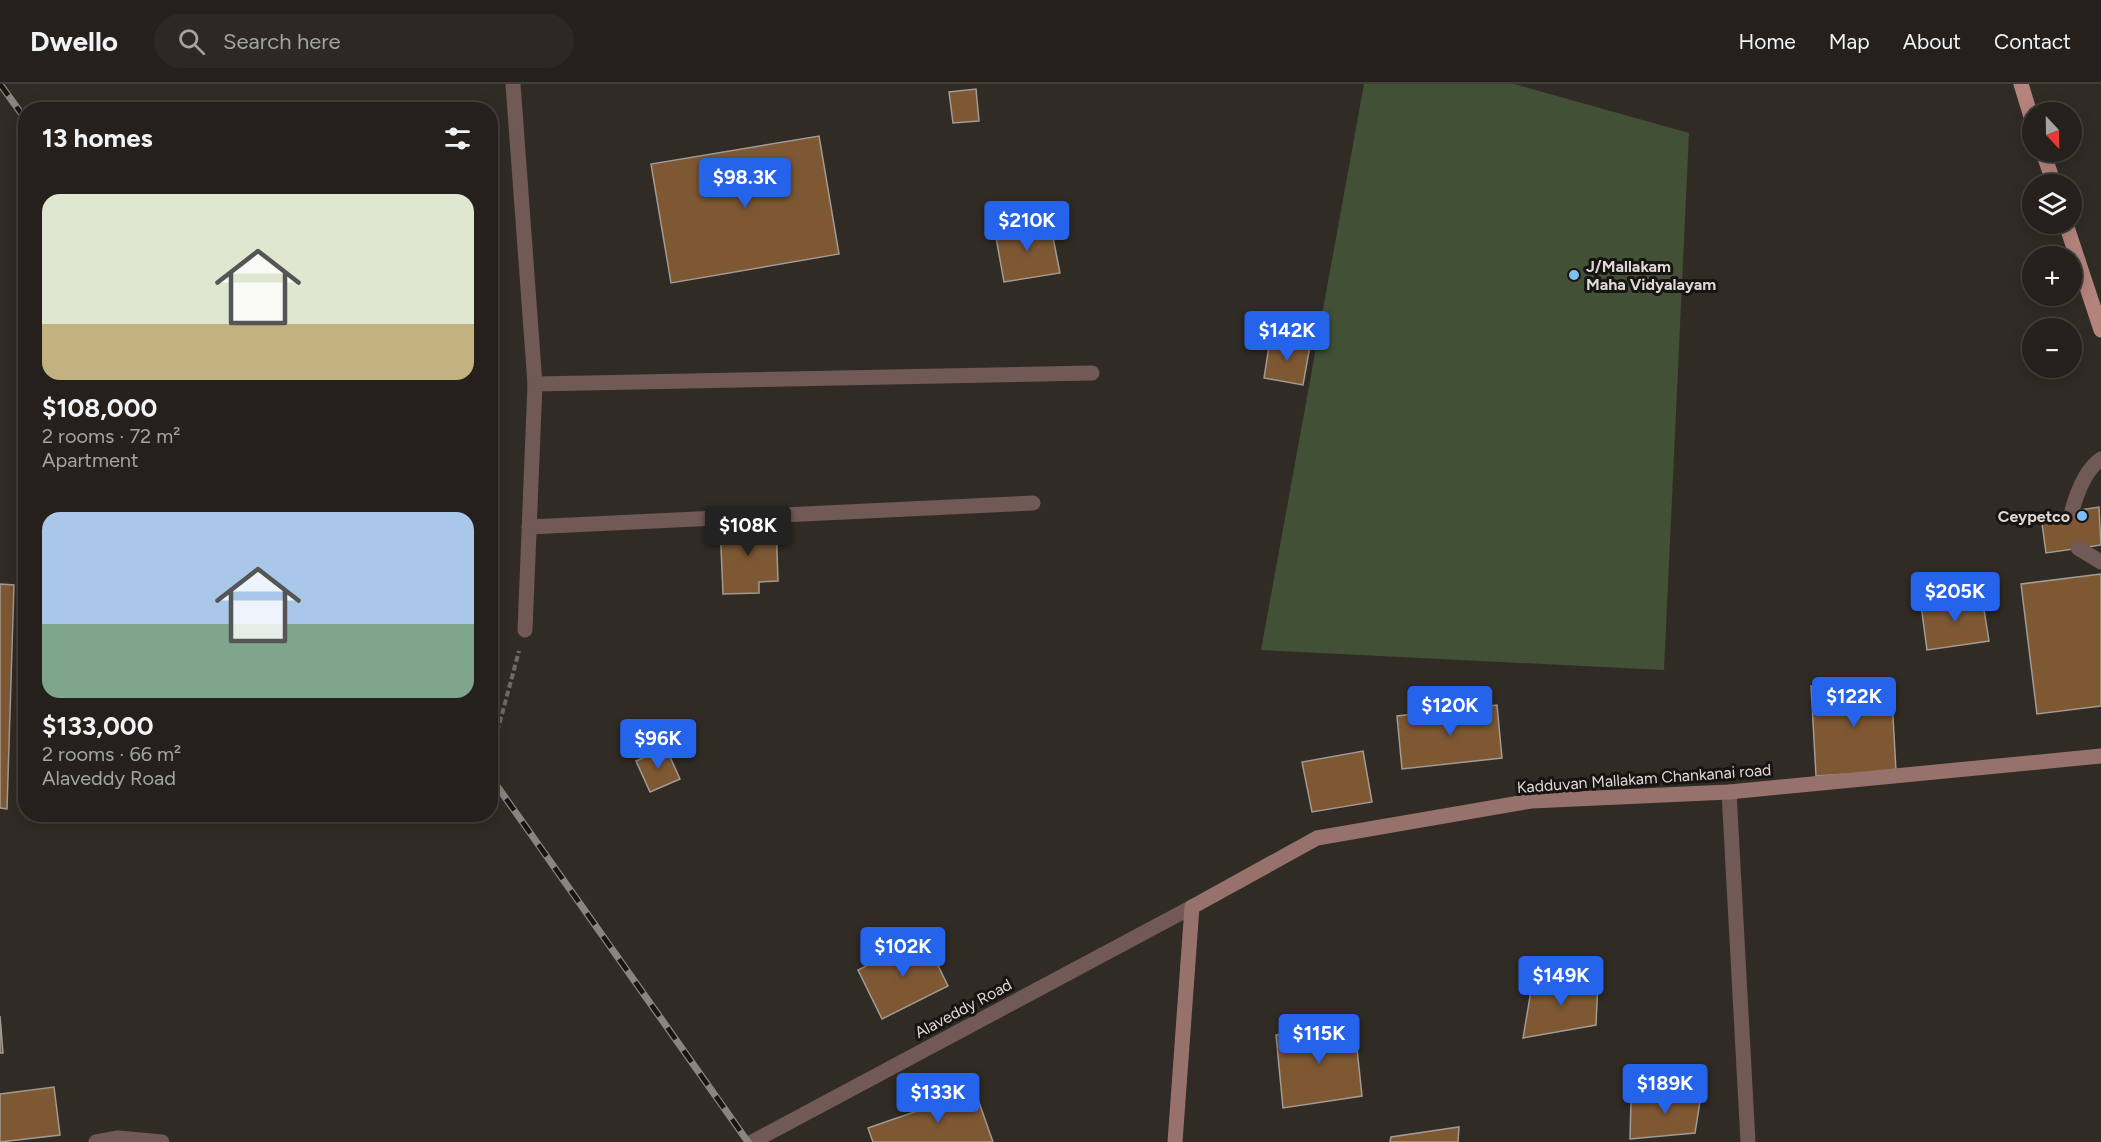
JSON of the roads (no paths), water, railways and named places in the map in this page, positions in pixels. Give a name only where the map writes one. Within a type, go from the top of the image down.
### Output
[{"type":"main road","points":[[2021,84],[2026,102]]},
{"type":"main road","points":[[2069,234],[2101,330]]},
{"type":"main road","name":"Kadduvan Mallakam Chankanai road","points":[[1192,907],[1317,838],[1531,801],[1730,792],[2101,756]]},
{"type":"main road","points":[[1175,1142],[1192,907]]},
{"type":"street","points":[[513,84],[535,384],[525,630]]},
{"type":"street","points":[[535,384],[1092,373]]},
{"type":"street","points":[[2072,511],[2076,493],[2098,460],[2101,459]]},
{"type":"street","points":[[529,526],[1033,503]]},
{"type":"street","points":[[2078,548],[2101,562]]},
{"type":"street","points":[[1730,792],[1748,1142]]},
{"type":"street","name":"Alaveddy Road","points":[[752,1142],[1192,907]]},
{"type":"street","points":[[96,1142],[118,1138],[162,1142]]},
{"type":"railway","points":[[0,84],[18,109]]},
{"type":"railway","points":[[498,787],[748,1142]]},
{"type":"place","name":"J/Mallakam Maha Vidyalayam","points":[[1574,275]]},
{"type":"place","name":"Ceypetco","points":[[2082,516]]}]
